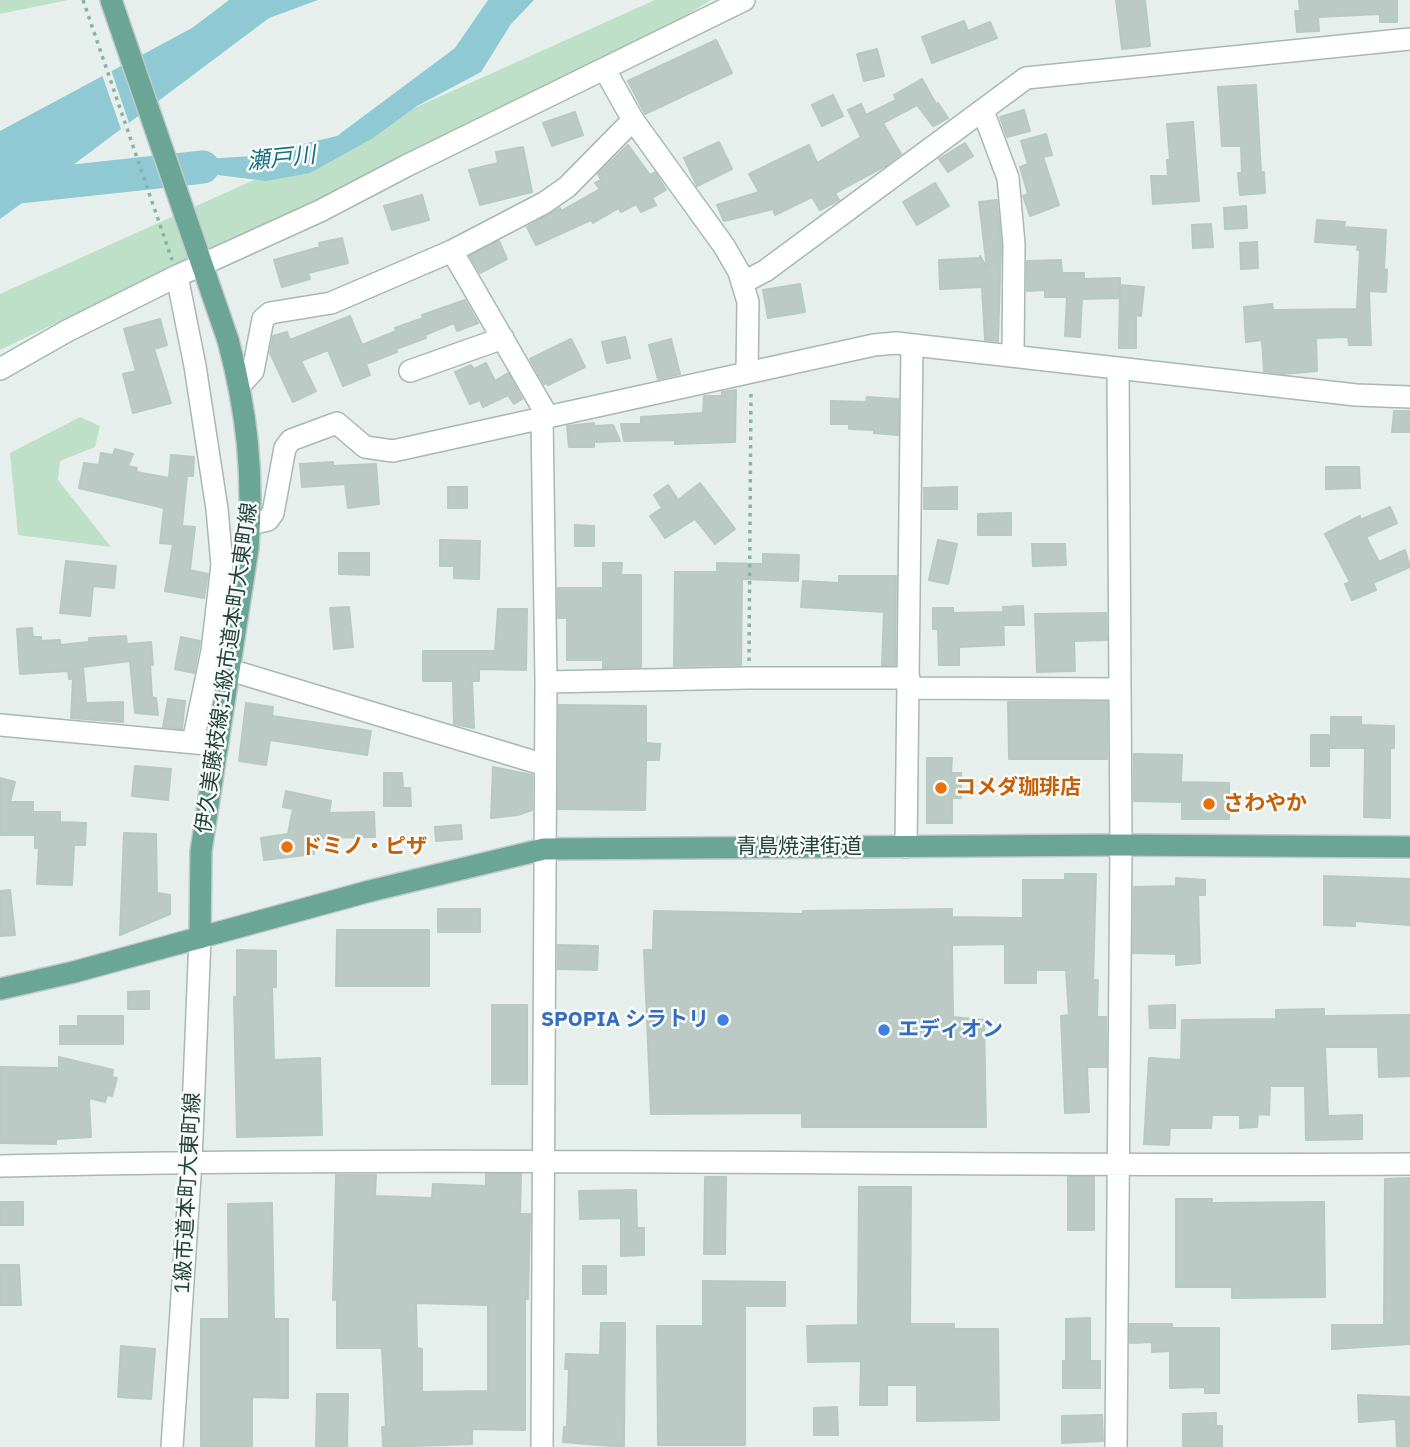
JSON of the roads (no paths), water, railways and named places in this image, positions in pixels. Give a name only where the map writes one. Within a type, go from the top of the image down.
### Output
[{"type":"main road","name":"伊久美藤枝線;1級市道本町大東町線","points":[[111,0],[228,341],[240,385],[247,428],[252,497],[250,524],[219,746],[201,851],[200,938]]},
{"type":"main road","name":"青島焼津街道","points":[[0,989],[74,972],[370,891],[544,849],[1121,845],[1410,847]]},
{"type":"street","points":[[0,369],[175,270],[201,262],[320,211],[744,0]]},
{"type":"street","points":[[742,283],[765,271],[1026,78],[1410,39]]},
{"type":"street","points":[[605,70],[633,120],[739,272],[748,302],[749,373]]},
{"type":"street","points":[[983,111],[1008,178],[1014,244],[1013,356]]},
{"type":"street","points":[[240,385],[253,371],[263,319],[270,313],[331,303],[452,251],[544,203],[567,187],[633,120]]},
{"type":"street","points":[[452,251],[503,338],[545,418],[542,1447]]},
{"type":"street","points":[[175,270],[195,366],[217,509],[222,565],[212,651],[193,742]]},
{"type":"street","points":[[410,371],[503,338]]},
{"type":"street","points":[[250,524],[268,520],[273,513],[285,448],[291,440],[337,423],[365,447],[393,451],[874,345],[912,345],[1356,395],[1410,397]]},
{"type":"street","points":[[906,847],[912,345]]},
{"type":"street","points":[[1116,1447],[1121,845],[1118,368]]},
{"type":"street","points":[[230,670],[545,765]]},
{"type":"street","points":[[545,682],[748,678],[1120,689]]},
{"type":"street","points":[[0,725],[219,746]]},
{"type":"street","name":"1級市道本町大東町線","points":[[173,1447],[191,1161],[200,938]]},
{"type":"street","points":[[0,1166],[191,1161],[1120,1166],[1410,1164]]},
{"type":"water","points":[[229,0],[318,0],[269,18],[65,171],[117,164],[122,176],[33,195],[0,219],[0,131],[192,28]]},
{"type":"water","points":[[488,0],[534,0],[511,24],[481,72],[417,106],[373,138],[310,173],[266,181],[178,170],[174,161],[252,156],[337,136],[455,48]]},
{"type":"waterway","name":"瀬戸川","points":[[0,189],[203,167]]},
{"type":"place","name":"コメダ珈琲店","points":[[941,788]]},
{"type":"place","name":"さわやか","points":[[1209,804]]},
{"type":"place","name":"ドミノ・ピザ","points":[[287,847]]},
{"type":"place","name":"SPOPIA シラトリ","points":[[723,1020]]},
{"type":"place","name":"エディオン","points":[[884,1030]]}]
